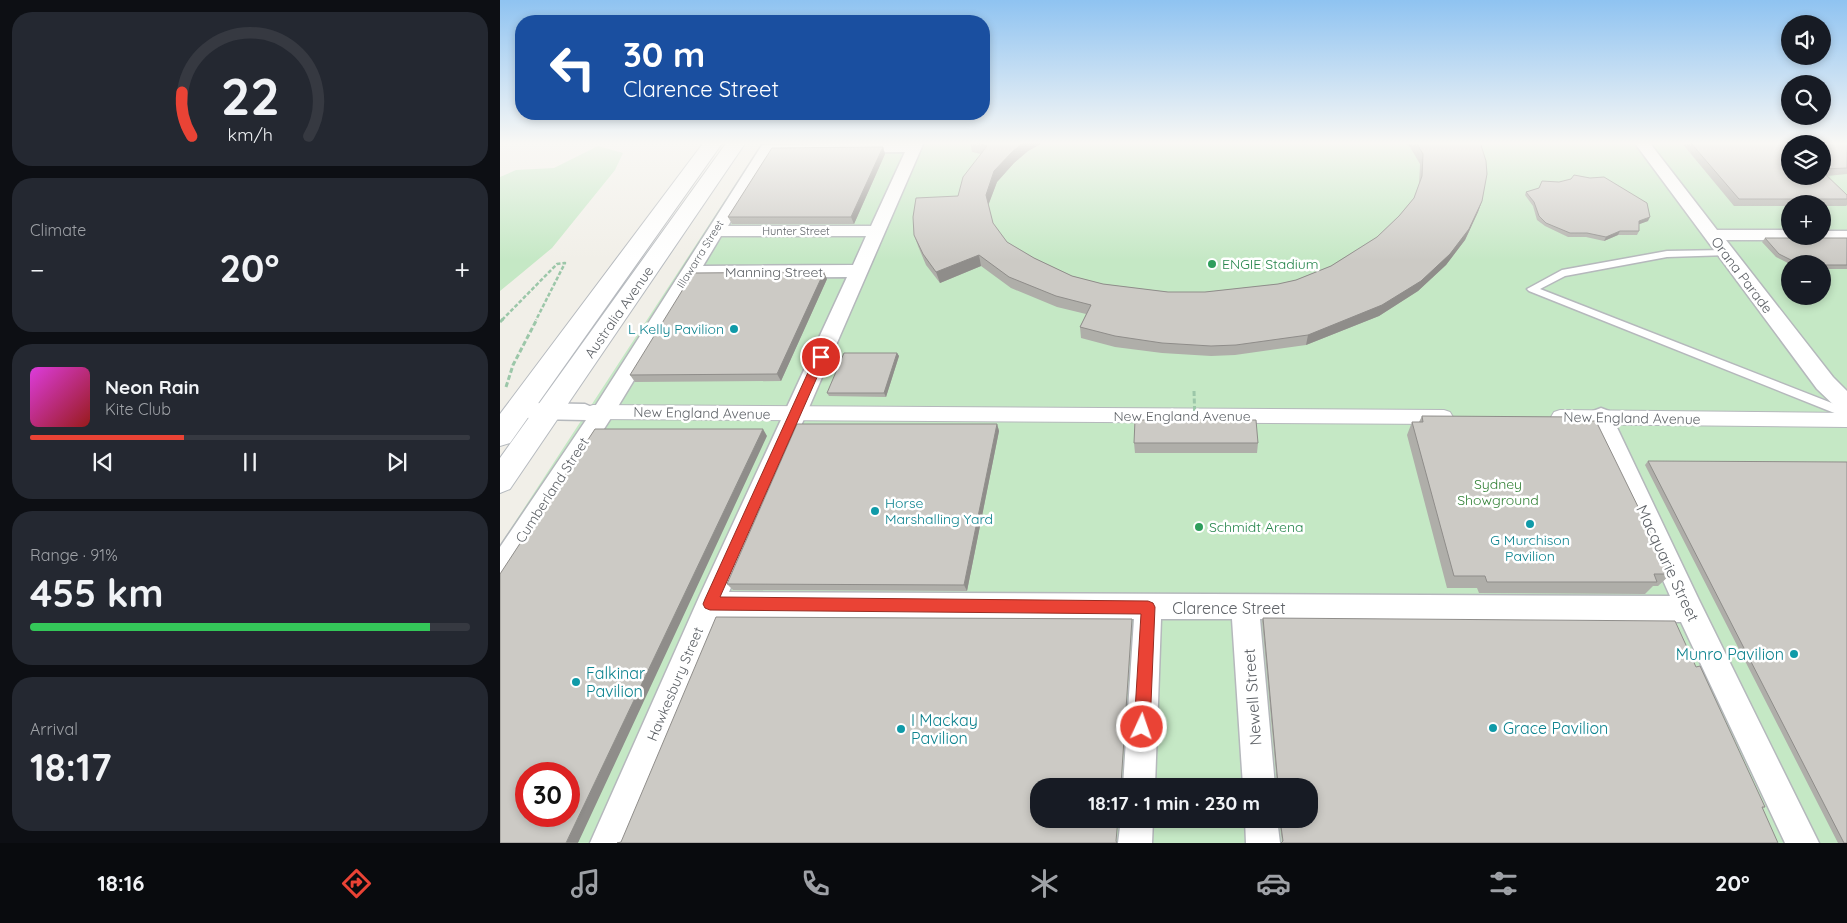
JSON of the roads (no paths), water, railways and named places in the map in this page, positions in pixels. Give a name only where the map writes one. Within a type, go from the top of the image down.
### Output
[{"type":"main road","name":"Australia Avenue","points":[[500,435],[685,181]]},
{"type":"main road","name":"Australia Avenue","points":[[500,481],[710,181]]},
{"type":"street","name":"Illawarra Street","points":[[594,412],[746,181]]},
{"type":"street","name":"Hawkesbury Street","points":[[607,843],[710,604],[900,181]]},
{"type":"street","name":"Orana Parade","points":[[1671,181],[1825,383],[1847,404]]},
{"type":"street","name":"Hunter Street","points":[[715,231],[877,230]]},
{"type":"street","points":[[1712,235],[1781,236]]},
{"type":"street","points":[[1831,236],[1847,236]]},
{"type":"street","name":"Manning Street","points":[[688,272],[860,271]]},
{"type":"street","name":"New England Avenue","points":[[518,412],[1462,417]]},
{"type":"street","name":"Cumberland Street","points":[[500,569],[594,412]]},
{"type":"street","name":"New England Avenue","points":[[1541,417],[1847,420]]},
{"type":"street","name":"Macquarie Street","points":[[1601,417],[1689,609],[1802,843]]},
{"type":"street","name":"Clarence Street","points":[[710,604],[1689,609]]},
{"type":"street","points":[[1138,778],[1148,607]]},
{"type":"street","name":"Newell Street","points":[[1245,608],[1258,778]]},
{"type":"street","points":[[1135,843],[1136,828]]},
{"type":"street","points":[[1262,828],[1263,843]]},
{"type":"lane","points":[[1726,253],[1667,254],[1562,273],[1532,289],[1847,414]]},
{"type":"place","name":"ENGIE Stadium","points":[[1212,264]]},
{"type":"place","name":"L Kelly Pavilion","points":[[734,329]]},
{"type":"place","name":"Horse Marshalling Yard","points":[[875,511]]},
{"type":"place","name":"G Murchison Pavilion","points":[[1530,524]]},
{"type":"place","name":"Schmidt Arena","points":[[1199,527]]},
{"type":"place","name":"Munro Pavilion","points":[[1794,654]]},
{"type":"place","name":"Falkinar Pavilion","points":[[576,682]]},
{"type":"place","name":"Grace Pavilion","points":[[1493,728]]},
{"type":"place","name":"I Mackay Pavilion","points":[[901,729]]},
{"type":"park label","name":"Sydney Showground","points":[[1498,492]]}]
